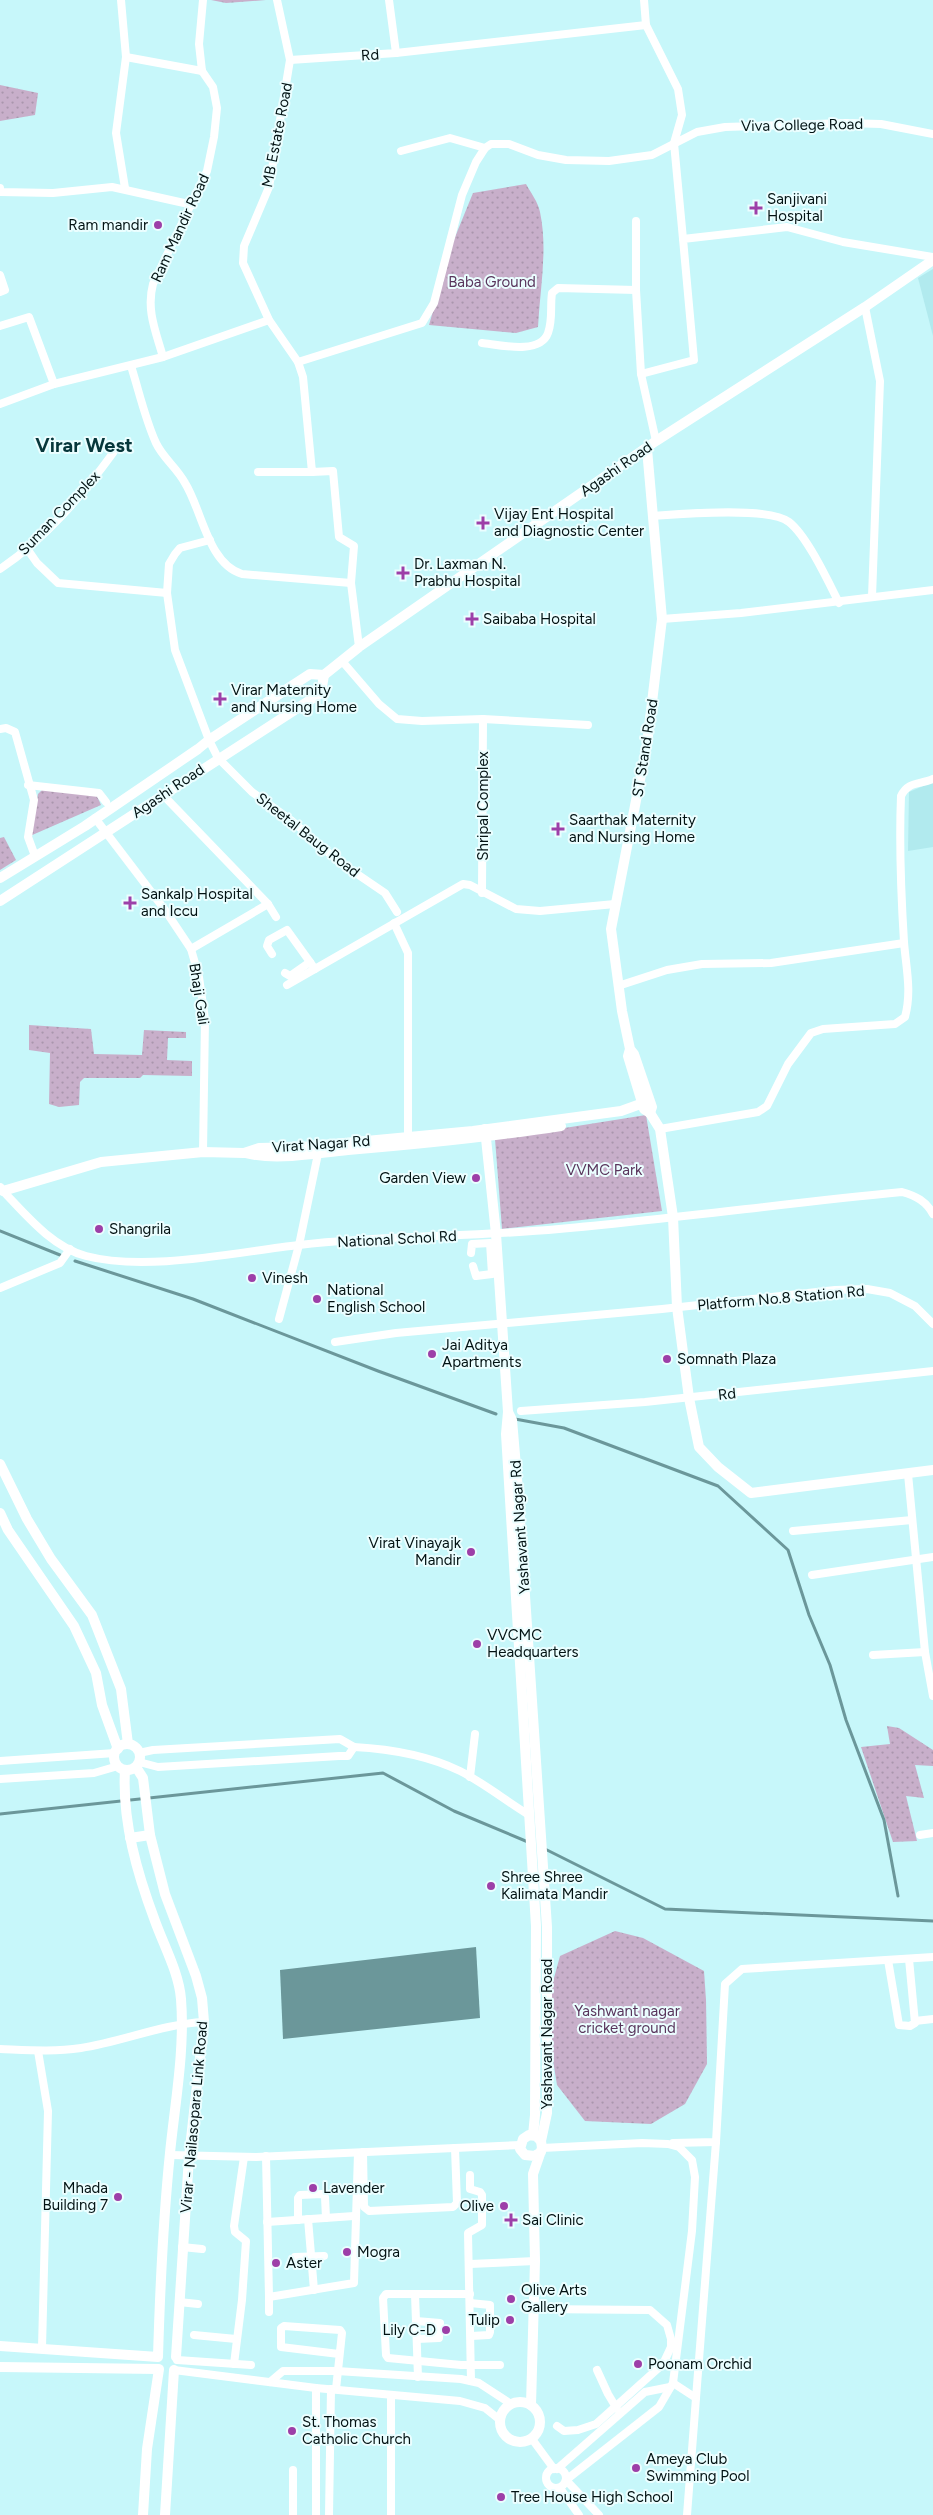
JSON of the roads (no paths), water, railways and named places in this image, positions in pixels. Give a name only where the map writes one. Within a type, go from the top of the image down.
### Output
[{"type":"street","points":[[121,0],[126,57],[116,133],[125,188]]},
{"type":"street","points":[[126,57],[202,70],[199,44],[204,0]]},
{"type":"street","points":[[277,0],[290,60]]},
{"type":"street","name":"Rd","points":[[290,60],[396,53],[389,0]]},
{"type":"street","points":[[641,374],[694,360],[686,238],[674,143],[682,115],[678,89],[646,25],[644,0]]},
{"type":"street","points":[[396,53],[646,25]]},
{"type":"street","name":"MB Estate Road","points":[[290,60],[269,187],[244,246],[243,262],[268,320],[298,362]]},
{"type":"street","name":"Ram Mandir Road","points":[[162,357],[149,309],[150,295],[153,284],[207,172],[214,137],[217,108],[213,87],[202,70]]},
{"type":"street","name":"Viva College Road","points":[[486,148],[491,144],[509,144],[548,157],[610,161],[652,156],[674,143],[710,128],[881,124],[933,134]]},
{"type":"street","points":[[312,472],[303,377],[298,362],[422,323],[434,303],[462,195],[476,162],[486,148],[450,138],[400,151]]},
{"type":"street","points":[[0,188],[0,192],[23,194],[53,193],[100,187],[125,188],[192,205]]},
{"type":"street","points":[[636,221],[636,290],[641,374],[656,441]]},
{"type":"street","points":[[686,238],[787,227],[843,242],[933,259]]},
{"type":"street","name":"Agashi Road","points":[[0,878],[95,818],[310,674],[324,675],[359,646],[656,441],[865,307],[933,259]]},
{"type":"street","points":[[0,275],[5,290],[0,292]]},
{"type":"street","points":[[482,343],[529,346],[541,343],[548,334],[552,293],[558,288],[636,290]]},
{"type":"street","points":[[865,307],[880,381],[872,597]]},
{"type":"street","points":[[0,326],[29,317],[54,384]]},
{"type":"street","points":[[0,404],[54,384],[162,357],[268,320]]},
{"type":"street","points":[[131,366],[155,442],[185,482],[221,561],[232,571],[242,574],[351,583]]},
{"type":"street","name":"ST Stand Road","points":[[646,449],[662,619],[647,744],[611,929],[618,986],[630,1049],[634,1054],[647,1107],[660,1129]]},
{"type":"street","name":"Suman Complex","points":[[0,569],[28,550],[92,481],[113,453]]},
{"type":"street","points":[[258,472],[333,471],[339,537],[354,546],[351,583],[359,646]]},
{"type":"street","points":[[653,516],[720,511],[761,514],[788,520],[800,534],[839,603]]},
{"type":"street","name":"Sheetal Baug Road","points":[[210,540],[180,548],[175,554],[169,564],[167,593],[174,650],[209,740],[218,758],[252,792],[292,821],[338,861],[385,893],[397,912]]},
{"type":"street","points":[[28,550],[37,563],[58,583],[167,593]]},
{"type":"street","points":[[662,619],[839,603],[933,590],[933,596]]},
{"type":"street","points":[[342,661],[379,704],[397,719],[422,721],[483,718],[588,725]]},
{"type":"street","name":"Agashi Road","points":[[0,901],[321,693],[324,675]]},
{"type":"street","name":"Shripal Complex","points":[[482,893],[483,718]]},
{"type":"street","points":[[0,729],[6,728],[14,732],[28,785],[34,800],[28,837],[35,856]]},
{"type":"street","points":[[933,778],[910,784],[904,789],[901,796],[904,943],[910,984],[909,1002],[905,1017],[895,1024],[823,1029],[811,1033],[788,1064],[767,1106],[758,1112],[660,1129],[673,1217],[677,1307],[689,1398],[698,1447],[718,1467],[751,1493],[933,1470]]},
{"type":"street","points":[[28,785],[100,793],[106,802]]},
{"type":"street","points":[[163,795],[268,904],[276,917]]},
{"type":"street","name":"Bhaji Gali","points":[[95,818],[165,910],[191,949],[199,977],[205,1020],[204,1152]]},
{"type":"street","points":[[285,973],[290,976],[312,966],[463,884],[470,885],[482,893],[516,909],[540,911],[615,904]]},
{"type":"street","points":[[191,949],[268,904]]},
{"type":"street","points":[[394,923],[408,953],[408,1137]]},
{"type":"street","points":[[272,954],[268,942],[287,930],[312,966]]},
{"type":"street","points":[[618,986],[667,970],[702,964],[771,963],[904,943]]},
{"type":"street","points":[[287,985],[312,966]]},
{"type":"street","name":"Virat Nagar Rd","points":[[1,1189],[102,1162],[204,1152],[244,1153],[259,1148],[319,1149],[408,1137],[486,1133],[647,1107]]},
{"type":"street","points":[[279,1320],[299,1245],[319,1149],[486,1133]]},
{"type":"street","name":"Yashavant Nagar Rd","points":[[486,1133],[508,1412],[512,1420],[518,1490],[535,1830],[542,1926]]},
{"type":"street","name":"National Schol Rd","points":[[1,1189],[40,1229],[68,1251],[109,1261],[142,1262],[299,1245],[494,1240],[673,1217],[902,1192],[915,1195],[925,1203],[933,1214]]},
{"type":"street","points":[[472,1253],[472,1244],[494,1240],[492,1274],[476,1276],[473,1266]]},
{"type":"street","points":[[0,1288],[60,1263],[68,1251]]},
{"type":"street","name":"Platform No.8 Station Rd","points":[[335,1342],[501,1323],[835,1290],[868,1289],[890,1293],[915,1306],[933,1324]]},
{"type":"street","name":"Rd","points":[[521,1412],[689,1398],[933,1371]]},
{"type":"street","points":[[508,1412],[505,1420],[529,1815],[535,1830]]},
{"type":"street","points":[[1,1467],[27,1519],[51,1559],[92,1615],[121,1689],[120,1749]]},
{"type":"street","points":[[908,1474],[925,1652],[933,1696]]},
{"type":"street","points":[[0,1513],[8,1530],[74,1626],[96,1674],[102,1705],[120,1749]]},
{"type":"street","points":[[793,1532],[912,1520]]},
{"type":"street","points":[[812,1575],[933,1557]]},
{"type":"street","points":[[873,1655],[925,1652]]},
{"type":"street","points":[[470,1777],[475,1734]]},
{"type":"street","points":[[0,1779],[94,1773],[121,1768],[138,1761],[153,1750],[340,1739],[354,1747],[388,1749],[424,1757],[470,1777],[529,1815]]},
{"type":"street","name":"Virar - Nailasopara Link Road","points":[[158,2357],[160,2295],[170,2155],[182,2023],[181,1996],[147,1901],[126,1818],[121,1768],[114,1759],[120,1749],[134,1746],[142,1778],[150,1835],[165,1894],[196,1976],[202,1998],[204,2022],[189,2157],[165,2515]]},
{"type":"street","points":[[138,1761],[158,1767],[348,1756],[354,1747]]},
{"type":"street","points":[[0,1761],[120,1749]]},
{"type":"street","points":[[920,1835],[933,1833]]},
{"type":"street","points":[[130,1838],[150,1835]]},
{"type":"street","name":"Yashavant Nagar Road","points":[[533,2174],[547,2113],[542,1926]]},
{"type":"street","points":[[687,2515],[716,2142],[725,1984],[742,1968],[753,1966],[933,1957]]},
{"type":"street","points":[[909,1959],[915,2021]]},
{"type":"street","points":[[888,1960],[899,2025],[910,2026],[915,2021],[933,2019]]},
{"type":"street","points":[[0,2049],[38,2051],[80,2048],[182,2023],[204,2022]]},
{"type":"street","points":[[38,2051],[48,2111],[42,2348]]},
{"type":"street","points":[[530,2405],[535,2261],[533,2174],[521,2149],[523,2139],[539,2144],[716,2142]]},
{"type":"street","points":[[170,2155],[244,2157],[455,2148],[521,2149],[531,2157],[539,2144]]},
{"type":"street","points":[[560,2488],[566,2480],[659,2407],[672,2385],[692,2231],[695,2177],[692,2160],[679,2148],[668,2144]]},
{"type":"street","points":[[360,2153],[364,2207],[369,2211],[416,2209],[453,2207],[457,2203],[455,2148]]},
{"type":"street","points":[[269,2297],[354,2283],[354,2216],[357,2208],[360,2153]]},
{"type":"street","points":[[266,2156],[268,2312]]},
{"type":"street","points":[[234,2364],[246,2241],[235,2232],[234,2226],[244,2157]]},
{"type":"street","points":[[470,2175],[470,2190],[480,2192],[482,2195],[482,2225],[468,2233],[471,2381]]},
{"type":"street","points":[[298,2220],[298,2198],[300,2195],[322,2194],[325,2197],[326,2218]]},
{"type":"street","points":[[267,2222],[354,2216]]},
{"type":"street","points":[[308,2219],[314,2290]]},
{"type":"street","points":[[182,2248],[202,2249]]},
{"type":"street","points":[[295,2257],[324,2256]]},
{"type":"street","points":[[470,2264],[535,2261]]},
{"type":"street","points":[[470,2294],[386,2294],[383,2298],[386,2355],[388,2358],[471,2366],[500,2365]]},
{"type":"street","points":[[415,2294],[418,2377]]},
{"type":"street","points":[[178,2302],[198,2304]]},
{"type":"street","points":[[470,2303],[490,2305],[489,2335],[471,2336]]},
{"type":"street","points":[[534,2309],[650,2310],[667,2325],[671,2347],[663,2364],[596,2424],[578,2430],[564,2431],[557,2426]]},
{"type":"street","points":[[416,2321],[440,2323],[438,2338],[417,2339]]},
{"type":"street","points":[[329,2515],[333,2389],[338,2371],[342,2333],[340,2330],[284,2326],[281,2328],[281,2347],[339,2354]]},
{"type":"street","points":[[194,2335],[236,2339]]},
{"type":"street","points":[[0,2346],[158,2357],[167,2352],[176,2363],[270,2382],[460,2401],[485,2408],[500,2420],[503,2433],[513,2441],[526,2442],[532,2439],[537,2433],[540,2418],[530,2405],[524,2403],[511,2404],[506,2408],[500,2420]]},
{"type":"street","points":[[143,2515],[147,2449],[159,2369],[156,2363],[158,2357]]},
{"type":"street","points":[[176,2363],[251,2365]]},
{"type":"street","points":[[0,2367],[159,2369],[168,2373],[176,2363]]},
{"type":"street","points":[[598,2370],[620,2414]]},
{"type":"street","points":[[270,2382],[283,2371],[338,2371],[471,2381],[479,2383],[511,2404]]},
{"type":"street","points":[[580,2515],[560,2488],[550,2486],[547,2482],[549,2472],[555,2469],[646,2392],[672,2385],[696,2398]]},
{"type":"street","points":[[316,2388],[316,2515]]},
{"type":"street","points":[[391,2395],[391,2515]]},
{"type":"street","points":[[532,2439],[555,2469],[563,2472],[566,2480],[599,2515]]},
{"type":"street","points":[[293,2470],[293,2515]]},
{"type":"waterway","points":[[0,1231],[60,1255]]},
{"type":"waterway","points":[[75,1261],[193,1299],[378,1371],[496,1414]]},
{"type":"waterway","points":[[515,1419],[564,1428],[718,1486],[788,1550],[809,1615],[830,1665],[846,1720],[884,1820],[898,1896]]},
{"type":"waterway","points":[[0,1814],[383,1773],[454,1811],[528,1842]]},
{"type":"waterway","points":[[543,1848],[665,1909],[933,1921]]},
{"type":"place","name":"Sanjivani Hospital","points":[[756,208]]},
{"type":"place","name":"Ram mandir","points":[[158,225]]},
{"type":"place","name":"Vijay Ent Hospital and Diagnostic Center","points":[[483,523]]},
{"type":"place","name":"Dr. Laxman N. Prabhu Hospital","points":[[403,573]]},
{"type":"place","name":"Saibaba Hospital","points":[[472,619]]},
{"type":"place","name":"Virar Maternity and Nursing Home","points":[[220,699]]},
{"type":"place","name":"Saarthak Maternity and Nursing Home","points":[[558,829]]},
{"type":"place","name":"Sankalp Hospital and Iccu","points":[[130,903]]},
{"type":"place","name":"Garden View","points":[[476,1178]]},
{"type":"place","name":"Shangrila","points":[[99,1229]]},
{"type":"place","name":"Vinesh","points":[[252,1278]]},
{"type":"place","name":"National English School","points":[[317,1299]]},
{"type":"place","name":"Jai Aditya Apartments","points":[[432,1354]]},
{"type":"place","name":"Somnath Plaza","points":[[667,1359]]},
{"type":"place","name":"Virat Vinayajk Mandir","points":[[471,1552]]},
{"type":"place","name":"VVCMC Headquarters","points":[[477,1644]]},
{"type":"place","name":"Shree Shree Kalimata Mandir","points":[[491,1886]]},
{"type":"place","name":"Lavender","points":[[313,2188]]},
{"type":"place","name":"Mhada Building 7","points":[[118,2197]]},
{"type":"place","name":"Olive","points":[[504,2206]]},
{"type":"place","name":"Sai Clinic","points":[[511,2220]]},
{"type":"place","name":"Mogra","points":[[347,2252]]},
{"type":"place","name":"Aster","points":[[276,2263]]},
{"type":"place","name":"Olive Arts Gallery","points":[[511,2299]]},
{"type":"place","name":"Tulip","points":[[510,2320]]},
{"type":"place","name":"Lily C-D","points":[[446,2330]]},
{"type":"place","name":"Poonam Orchid","points":[[638,2364]]},
{"type":"place","name":"St. Thomas Catholic Church","points":[[292,2431]]},
{"type":"place","name":"Ameya Club Swimming Pool","points":[[636,2468]]},
{"type":"place","name":"Tree House High School","points":[[501,2497]]},
{"type":"district","name":"Virar West","points":[[84,445]]},
{"type":"park label","name":"Baba Ground","points":[[492,282]]},
{"type":"park label","name":"VVMC Park","points":[[604,1170]]},
{"type":"park label","name":"Yashwant nagar cricket ground","points":[[627,2020]]}]
